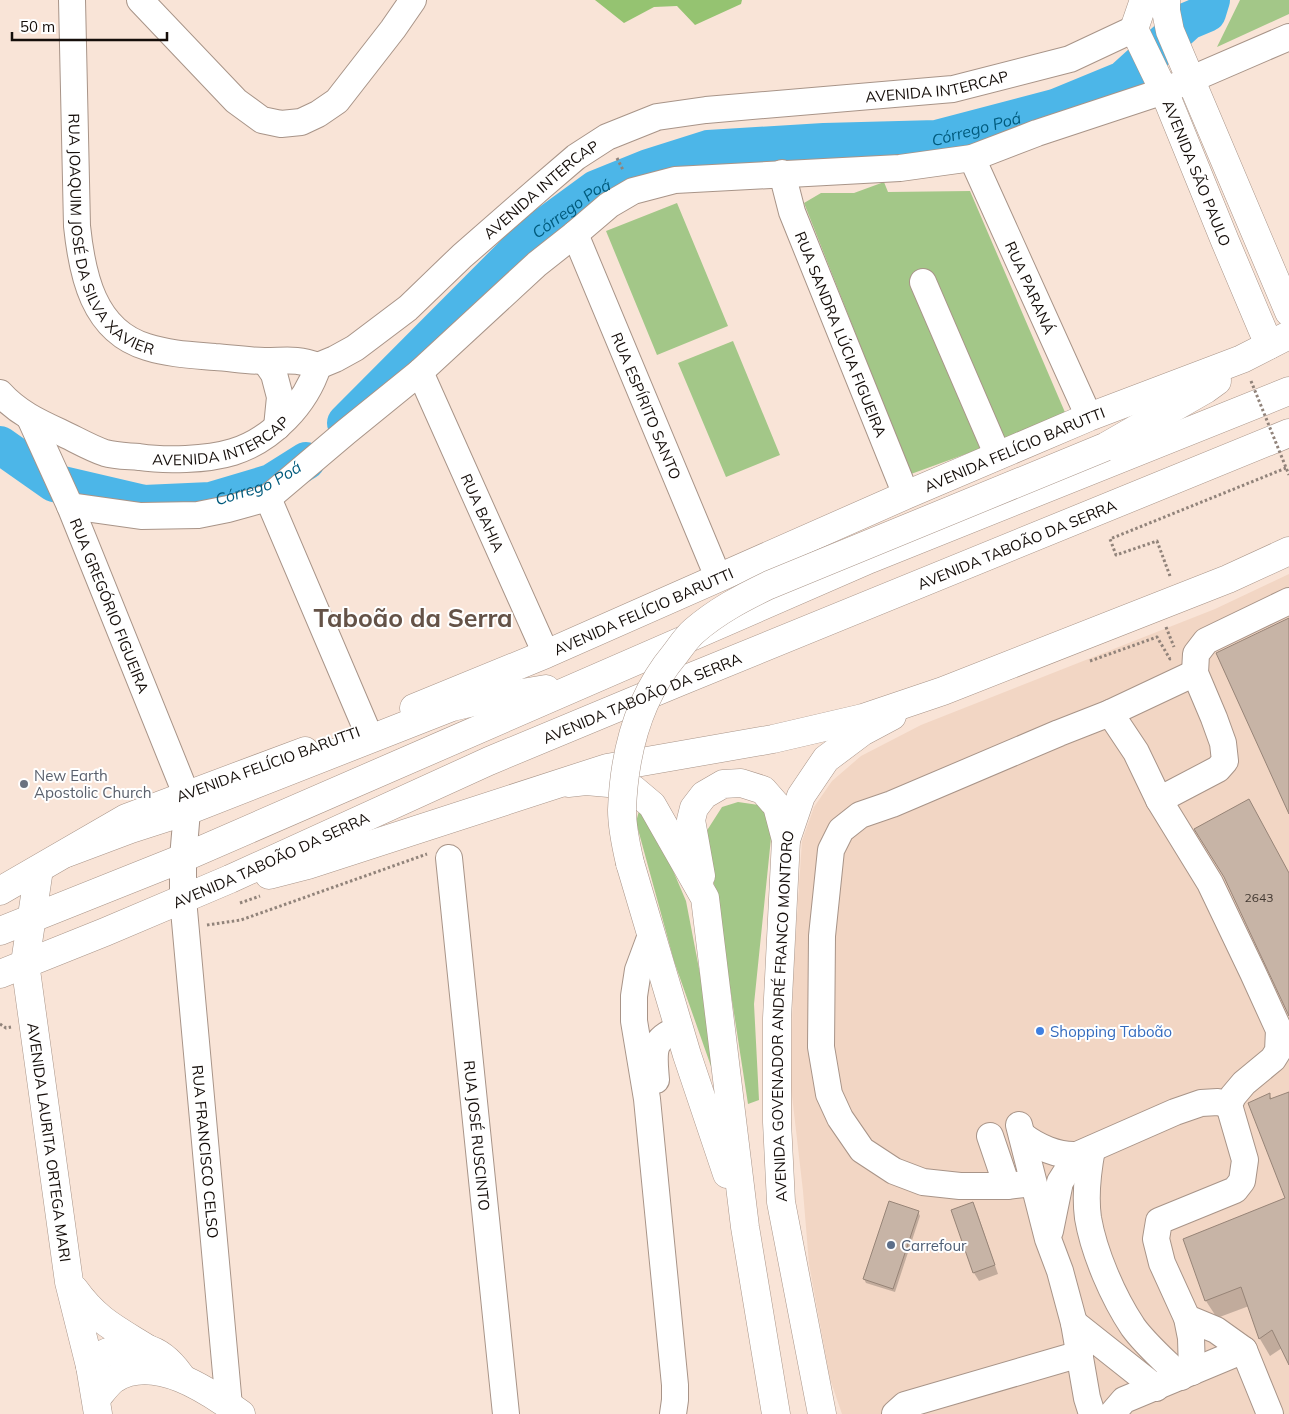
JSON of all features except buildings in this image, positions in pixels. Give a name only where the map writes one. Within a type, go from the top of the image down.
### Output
[{"type":"main road","name":"AVENIDA SÃO PAULO","points":[[1279,340],[1238,271],[1162,86],[1137,36],[1163,17],[1289,312]]},
{"type":"main road","points":[[1225,242],[1235,246],[1245,246],[1251,240],[1254,229]]},
{"type":"main road","points":[[1238,271],[1242,263],[1250,258],[1258,256],[1266,259]]},
{"type":"main road","name":"AVENIDA FELÍCIO BARUTTI","points":[[186,802],[546,654],[718,577],[1089,417],[1247,370],[1279,340]]},
{"type":"main road","points":[[745,1227],[679,1028],[630,863],[625,840],[622,812],[627,762],[634,728],[644,701],[662,670],[693,632],[723,608],[769,585],[1105,447],[1206,389],[1231,371],[1247,370]]},
{"type":"main road","points":[[0,931],[183,858],[870,559],[1289,391]]},
{"type":"main road","name":"AVENIDA TABOÃO DA SERRA","points":[[0,974],[230,879],[489,762],[688,678],[1289,433]]},
{"type":"main road","points":[[230,879],[279,874],[607,768],[773,739],[864,718],[943,690],[1228,579],[1289,551]]},
{"type":"main road","points":[[0,892],[67,853],[131,829],[186,802],[452,707],[486,699],[589,681]]},
{"type":"main road","name":"AVENIDA GOVENADOR ANDRÉ FRANCO MONTORO","points":[[822,1414],[781,1202],[777,1122],[777,1018],[786,840],[801,796],[826,759],[862,732],[943,690]]},
{"type":"main road","points":[[562,783],[586,781],[620,784],[634,789],[652,805],[704,898]]},
{"type":"main road","points":[[776,1414],[745,1227],[704,898],[691,820],[694,808],[704,795],[722,784],[741,783],[763,790],[777,806],[786,840]]},
{"type":"main road","name":"AVENIDA LAURITA ORTEGA MARI","points":[[39,869],[25,963],[69,1282],[90,1366],[97,1407]]},
{"type":"main road","points":[[69,1282],[87,1307],[99,1318],[161,1356],[173,1365],[185,1380]]},
{"type":"main road","points":[[90,1366],[107,1352],[128,1348],[148,1349]]},
{"type":"main road","points":[[97,1407],[113,1380],[132,1372],[145,1370],[170,1374],[185,1380],[235,1410]]},
{"type":"street","name":"RUA JOAQUIM JOSÉ DA SILVA XAVIER","points":[[72,0],[77,226],[81,259],[88,287],[101,313],[120,334],[146,347],[181,355],[264,361],[302,360],[318,366]]},
{"type":"street","points":[[140,0],[236,101],[262,120],[281,124],[301,122],[318,114],[337,101],[413,0]]},
{"type":"street","points":[[393,29],[404,0]]},
{"type":"street","name":"AVENIDA INTERCAP","points":[[0,393],[34,427],[106,453],[158,460],[212,456],[234,452],[277,427],[308,390],[318,366],[355,348],[408,308],[462,256],[541,187],[576,157],[607,137],[657,117],[706,110],[954,89],[1070,59],[1137,36]]},
{"type":"street","points":[[66,498],[141,516],[198,515],[268,498],[420,372],[536,264],[608,206],[632,191],[674,180],[900,168],[972,158],[1289,37]]},
{"type":"street","name":"RUA PARANÁ","points":[[972,158],[1089,417]]},
{"type":"street","name":"RUA SANDRA LÚCIA FIGUEIRA","points":[[782,173],[792,212],[906,495]]},
{"type":"street","name":"RUA ESPÍRITO SANTO","points":[[575,234],[718,577]]},
{"type":"street","points":[[922,282],[998,456]]},
{"type":"street","points":[[277,427],[280,397],[274,374],[264,361],[372,335]]},
{"type":"street","name":"RUA BAHIA","points":[[420,372],[546,654]]},
{"type":"street","name":"RUA GREGÓRIO FIGUEIRA","points":[[34,427],[66,498],[186,802]]},
{"type":"street","points":[[268,498],[366,728]]},
{"type":"street","points":[[1159,800],[1218,769],[1226,761],[1223,743],[1195,673],[1196,654],[1206,641],[1289,601]]},
{"type":"street","points":[[1033,1183],[1007,1186],[960,1186],[923,1182],[894,1171],[862,1150],[840,1118],[829,1094],[821,1047],[822,936],[831,850],[841,830],[860,815],[892,804],[1110,713],[1195,673]]},
{"type":"street","points":[[1110,713],[1136,752],[1159,800],[1210,883],[1278,1030],[1278,1051],[1272,1059],[1244,1083],[1233,1096],[1229,1105],[1245,1160],[1242,1181],[1235,1190],[1159,1221],[1156,1239],[1162,1263],[1187,1318],[1191,1338],[1186,1374]]},
{"type":"street","name":"RUA FRANCISCO CELSO","points":[[186,802],[183,899],[235,1410]]},
{"type":"street","name":"RUA JOSÉ RUSCINTO","points":[[443,854],[506,1414]]},
{"type":"street","points":[[651,935],[638,970],[634,996],[634,1021],[647,1100],[676,1400],[673,1414]]},
{"type":"street","points":[[674,1385],[682,1371],[683,1351],[654,1060],[655,1047],[660,1038],[679,1028]]},
{"type":"street","points":[[1092,1414],[1087,1398],[1074,1323],[1060,1271],[1048,1239],[1021,1130],[1047,1150],[1071,1156],[1201,1103],[1218,1102],[1229,1105]]},
{"type":"street","points":[[990,1136],[1007,1186]]},
{"type":"street","points":[[1048,1239],[1060,1182],[1084,1152]]},
{"type":"street","points":[[1084,1152],[1089,1165],[1088,1216],[1094,1243],[1117,1299],[1134,1328],[1186,1374]]},
{"type":"street","points":[[1187,1318],[1216,1330],[1244,1350],[1270,1414]]},
{"type":"street","points":[[1074,1323],[1156,1388]]},
{"type":"street","points":[[1112,1414],[1124,1400],[1244,1350]]},
{"type":"street","points":[[895,1414],[904,1405],[1080,1354]]},
{"type":"path","points":[[1247,370],[1289,475]]},
{"type":"path","points":[[1169,573],[1157,541],[1116,555],[1110,539],[1286,468]]},
{"type":"path","points":[[1164,624],[1174,645]]},
{"type":"path","points":[[199,927],[241,920],[443,854]]},
{"type":"shaded area","name":"Shopping Taboão","points":[[1289,574],[1289,1414],[842,1414],[830,1379],[809,1264],[791,1087],[793,975],[802,841],[814,807],[832,781],[861,756],[921,725],[1215,609]]},
{"type":"green space","points":[[595,0],[742,0],[741,4],[695,25],[677,6],[654,7],[624,23]]},
{"type":"green space","points":[[1240,0],[1289,0],[1289,14],[1217,47]]},
{"type":"green space","points":[[884,182],[888,192],[970,191],[1067,417],[911,474],[804,203],[821,193],[854,193]]},
{"type":"green space","points":[[677,203],[728,326],[657,355],[606,231]]},
{"type":"green space","points":[[733,341],[780,455],[726,477],[678,363]]},
{"type":"green space","points":[[738,802],[766,806],[771,838],[754,1004],[759,1100],[748,1104],[706,832],[722,807]]},
{"type":"green space","points":[[639,811],[650,822],[686,901],[726,1109],[674,961],[636,822]]},
{"type":"waterway","name":"Córrego Poá","points":[[346,423],[533,235],[596,189],[648,168],[708,149],[824,142],[937,139],[1055,108],[1123,80],[1188,21],[1207,13],[1211,0]]},
{"type":"waterway","name":"Córrego Poá","points":[[0,445],[54,483],[144,504],[211,501],[271,483],[306,461]]},
{"type":"place","name":"New Earth Apostolic Church","points":[[24,784]]},
{"type":"place","name":"Shopping Taboão","points":[[1040,1031]]},
{"type":"place","name":"Carrefour","points":[[891,1245]]},
{"type":"district","name":"Taboão da Serra","points":[[413,617]]}]
